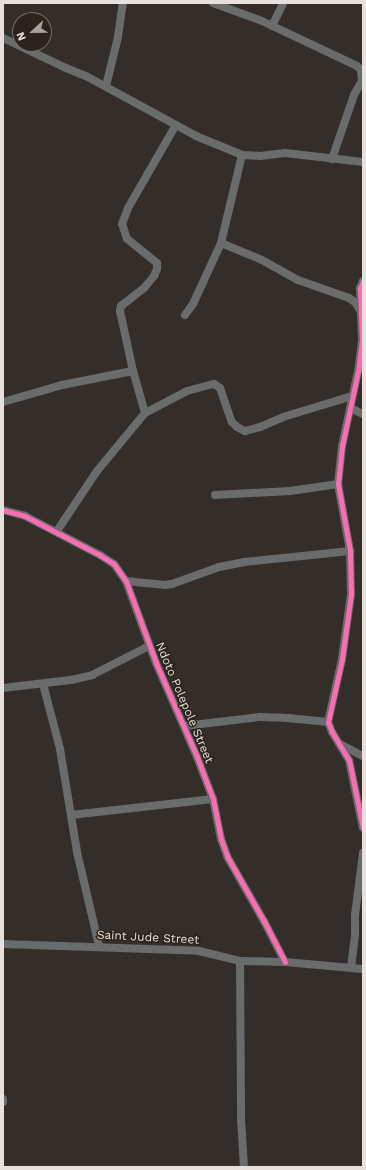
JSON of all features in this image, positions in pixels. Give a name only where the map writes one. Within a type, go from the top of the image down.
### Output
[{"type":"street","points":[[106,86],[118,37],[123,3]]},
{"type":"street","points":[[213,3],[244,13],[357,66],[361,70],[362,81],[348,109],[332,159]]},
{"type":"street","points":[[272,26],[283,3]]},
{"type":"street","points":[[3,38],[106,86],[196,136],[242,155],[260,156],[285,153],[363,162]]},
{"type":"street","points":[[145,413],[133,371],[120,311],[121,306],[144,288],[154,276],[157,269],[157,263],[127,239],[122,224],[128,208],[176,125]]},
{"type":"street","points":[[185,315],[193,304],[221,243],[242,155]]},
{"type":"street","points":[[221,243],[262,260],[298,280],[349,298],[355,302],[363,314]]},
{"type":"street","points":[[363,281],[360,288],[363,314],[361,347],[342,446],[338,484],[350,551],[351,594],[342,659],[328,722],[332,732],[349,760],[363,828]]},
{"type":"street","points":[[3,402],[62,385],[133,371]]},
{"type":"street","points":[[56,531],[97,472],[145,413],[186,391],[214,384],[223,392],[232,422],[237,427],[245,431],[260,427],[283,417],[352,396]]},
{"type":"street","points":[[350,408],[363,414]]},
{"type":"street","points":[[215,495],[290,491],[338,484]]},
{"type":"street","name":"Ndoto Polepole Street","points":[[3,510],[26,516],[114,564],[126,581],[149,646],[184,726],[213,800],[221,839],[228,858],[285,962]]},
{"type":"street","points":[[126,581],[165,586],[219,567],[238,563],[280,557],[350,551]]},
{"type":"street","points":[[3,688],[43,684],[92,675],[149,646]]},
{"type":"street","points":[[43,684],[60,749],[77,852],[99,946]]},
{"type":"street","points":[[184,726],[260,717],[328,722]]},
{"type":"street","points":[[339,744],[363,756]]},
{"type":"street","points":[[71,815],[213,800]]},
{"type":"street","points":[[351,968],[357,892],[363,853]]},
{"type":"street","name":"Saint Jude Street","points":[[3,944],[99,946],[140,950],[199,951],[240,961],[285,962],[363,969]]},
{"type":"street","points":[[240,961],[241,1119],[244,1167]]},
{"type":"cycle path","points":[[363,281],[360,288],[362,340],[358,371],[342,446],[338,484],[350,551],[351,594],[342,659],[328,722],[332,732],[349,760],[363,828]]},
{"type":"cycle path","points":[[3,510],[25,516],[100,555],[114,564],[126,581],[156,663],[197,757],[213,799],[221,839],[228,858],[264,921],[285,962]]}]
